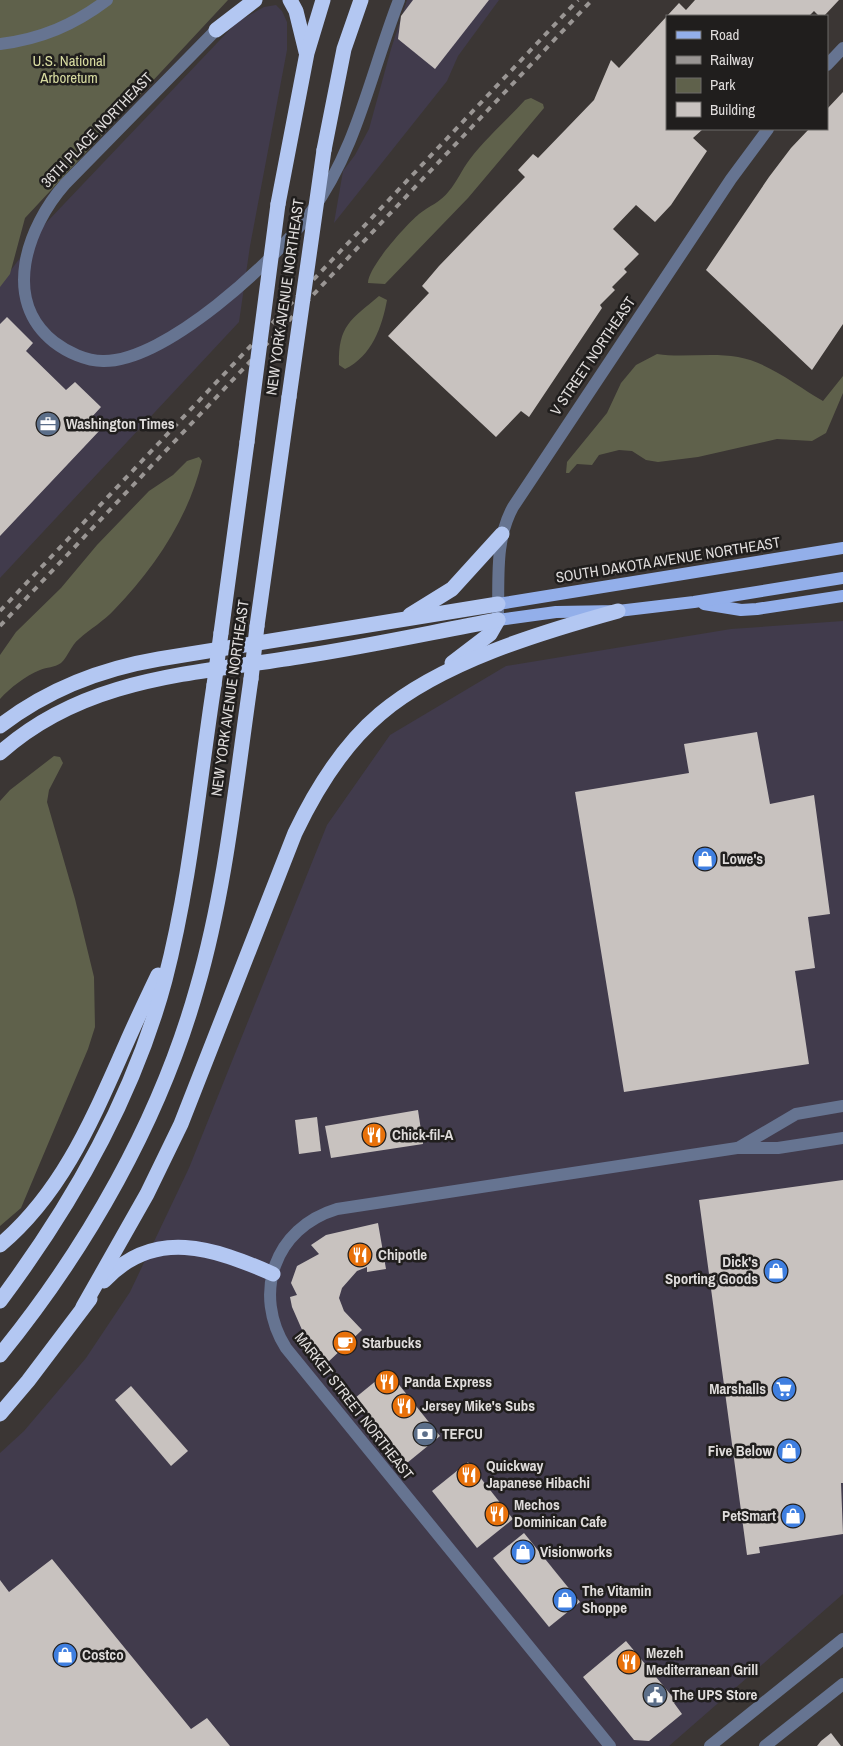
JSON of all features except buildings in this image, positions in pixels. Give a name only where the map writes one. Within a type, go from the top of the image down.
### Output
[{"type":"highway","points":[[216,30],[240,0]]},
{"type":"highway","points":[[216,30],[255,0]]},
{"type":"highway","points":[[290,0],[296,11],[307,53]]},
{"type":"highway","name":"NEW YORK AVENUE NORTHEAST","points":[[0,1302],[55,1221],[109,1123],[128,1082],[154,1016],[173,945],[214,685],[278,204],[307,53],[323,0]]},
{"type":"highway","name":"NEW YORK AVENUE NORTHEAST","points":[[0,1355],[53,1282],[102,1205],[146,1122],[181,1042],[198,986],[221,883],[324,150],[342,59],[361,0]]},
{"type":"highway","points":[[401,620],[452,589],[502,534]]},
{"type":"highway","points":[[0,726],[31,703],[54,690],[115,668],[159,658],[498,604]]},
{"type":"highway","points":[[429,680],[536,636],[618,611]]},
{"type":"highway","points":[[84,1306],[147,1194],[181,1124],[295,833],[311,800],[331,769],[366,727],[391,705],[486,638],[498,620]]},
{"type":"highway","points":[[0,753],[29,729],[48,717],[88,698],[119,688],[330,652],[498,620]]},
{"type":"highway","points":[[0,1245],[42,1204],[66,1169],[92,1119],[173,945]]},
{"type":"highway","points":[[0,1414],[28,1381],[105,1280],[123,1264],[142,1253],[166,1247],[198,1248],[273,1274]]},
{"type":"main road","name":"SOUTH DAKOTA AVENUE NORTHEAST","points":[[498,604],[843,548]]},
{"type":"main road","points":[[498,620],[556,612],[618,611],[694,602],[843,578]]},
{"type":"main road","points":[[694,602],[741,610],[843,596]]},
{"type":"street","points":[[0,44],[26,41],[52,32],[76,21],[107,0]]},
{"type":"street","name":"36TH PLACE NORTHEAST","points":[[216,30],[65,184],[48,204],[38,222],[26,257],[24,282],[26,301],[38,326],[46,335],[79,356],[96,361],[113,360],[139,352],[165,340],[236,290],[267,262],[298,228],[333,177],[350,143],[399,0]]},
{"type":"street","points":[[828,64],[843,48]]},
{"type":"street","name":"V STREET NORTHEAST","points":[[498,620],[502,534],[508,516],[526,486],[731,179],[767,130]]},
{"type":"street","name":"MARKET STREET NORTHEAST","points":[[737,1148],[796,1114],[843,1106]]},
{"type":"street","name":"MARKET STREET NORTHEAST","points":[[610,1746],[293,1358],[281,1340],[273,1321],[269,1293],[273,1274],[282,1251],[298,1231],[312,1220],[337,1209],[737,1148],[778,1148],[843,1138]]},
{"type":"street","points":[[710,1746],[843,1639]]},
{"type":"street","points":[[765,1746],[843,1684]]},
{"type":"shaded area","points":[[407,0],[499,0],[458,56],[447,81],[334,223],[343,171],[355,155],[369,129],[391,49]]},
{"type":"shaded area","points":[[276,5],[282,11],[287,22],[287,50],[250,246],[239,322],[0,578],[0,285],[45,224],[237,22],[264,7]]},
{"type":"shaded area","points":[[843,621],[843,1594],[669,1746],[0,1746],[0,1453],[24,1431],[86,1358],[130,1292],[189,1168],[327,825],[390,735],[506,666],[731,629]]},
{"type":"green space","name":"U.S. National Arboretum","points":[[0,0],[228,0],[25,218],[10,274],[0,287]]},
{"type":"green space","points":[[531,98],[543,104],[544,108],[468,198],[385,284],[368,283],[374,267],[397,236],[419,214],[446,195],[467,163],[483,144],[525,100]]},
{"type":"green space","points":[[379,296],[387,300],[379,330],[369,349],[362,357],[345,369],[339,365],[339,352],[344,332],[348,324]]},
{"type":"green space","points":[[657,354],[728,356],[749,360],[782,375],[823,401],[843,376],[843,393],[826,433],[812,441],[777,439],[698,457],[658,462],[646,460],[632,451],[619,450],[599,455],[592,465],[577,464],[569,473],[566,473],[567,462],[607,413],[621,383],[636,365]]},
{"type":"green space","points":[[199,457],[202,461],[196,482],[179,522],[156,560],[143,577],[110,614],[76,642],[61,663],[29,676],[0,699],[0,655],[16,632],[61,588],[97,545],[149,491],[173,475],[187,461]]},
{"type":"green space","points":[[54,756],[60,757],[63,763],[49,790],[47,802],[75,899],[94,977],[95,1027],[88,1049],[21,1208],[0,1226],[0,801],[10,790]]},
{"type":"railway","points":[[0,611],[578,0]]},
{"type":"railway","points":[[0,626],[592,0]]},
{"type":"place","name":"Washington Times","points":[[48,424]]},
{"type":"place","name":"Lowe's","points":[[705,859]]},
{"type":"place","name":"Chick-fil-A","points":[[374,1135]]},
{"type":"place","name":"Chipotle","points":[[360,1255]]},
{"type":"place","name":"Dick's Sporting Goods","points":[[776,1271]]},
{"type":"place","name":"Starbucks","points":[[345,1343]]},
{"type":"place","name":"Panda Express","points":[[387,1382]]},
{"type":"place","name":"Marshalls","points":[[784,1389]]},
{"type":"place","name":"Jersey Mike's Subs","points":[[404,1406]]},
{"type":"place","name":"TEFCU","points":[[425,1434]]},
{"type":"place","name":"Five Below","points":[[789,1451]]},
{"type":"place","name":"Quickway Japanese Hibachi","points":[[469,1475]]},
{"type":"place","name":"Mechos Dominican Cafe","points":[[497,1514]]},
{"type":"place","name":"PetSmart","points":[[793,1516]]},
{"type":"place","name":"Visionworks","points":[[523,1552]]},
{"type":"place","name":"The Vitamin Shoppe","points":[[565,1600]]},
{"type":"place","name":"Costco","points":[[65,1655]]},
{"type":"place","name":"Mezeh Mediterranean Grill","points":[[629,1662]]},
{"type":"place","name":"The UPS Store","points":[[655,1695]]}]
